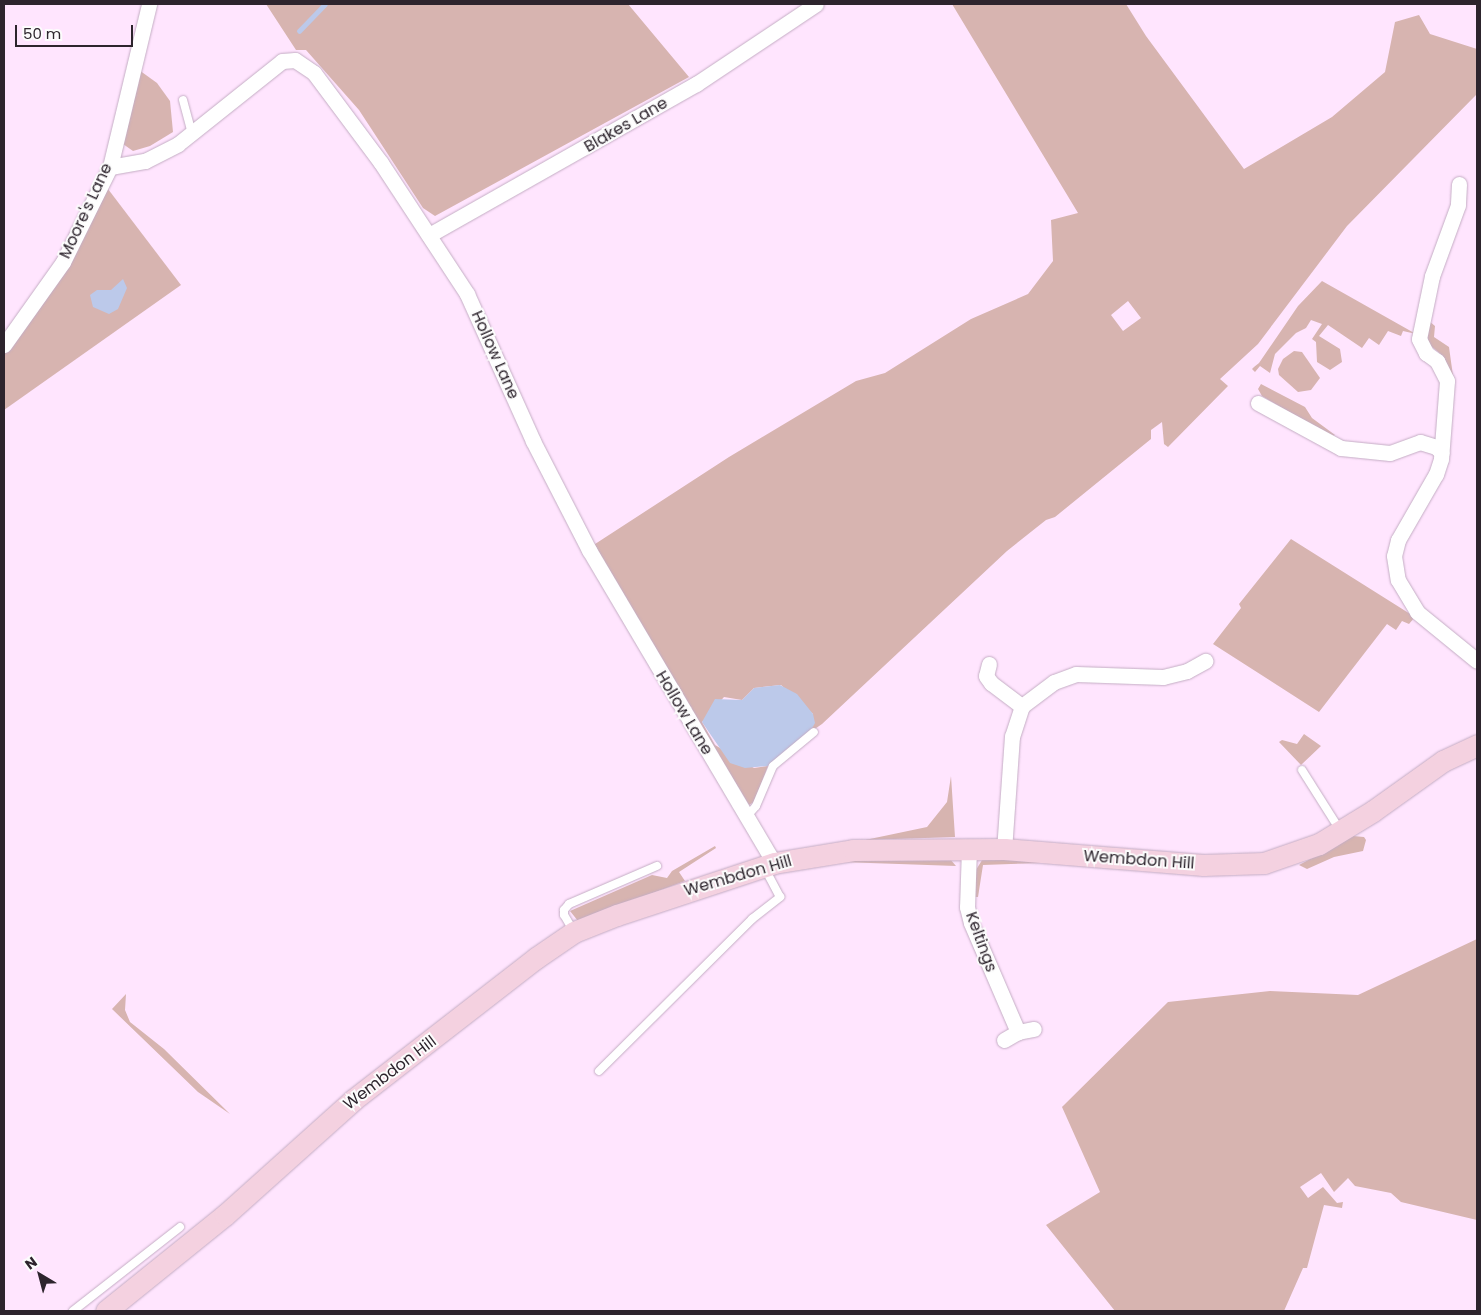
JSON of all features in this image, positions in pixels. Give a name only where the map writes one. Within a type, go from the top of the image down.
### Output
[{"type":"main road","name":"Wembdon Hill","points":[[107,1300],[353,1100],[536,958],[574,932],[653,901],[769,864],[853,850],[1004,848],[1236,866],[1289,857],[1341,832],[1443,761],[1477,745]]},
{"type":"street","name":"Moore's Lane","points":[[4,345],[63,262],[110,168],[149,4]]},
{"type":"street","name":"Blakes Lane","points":[[429,235],[656,108],[816,4]]},
{"type":"street","name":"Hollow Lane","points":[[110,168],[146,161],[192,134],[271,66],[282,60],[295,60],[314,73],[345,112],[429,235],[480,319],[533,441],[589,550],[747,816],[769,864]]},
{"type":"street","points":[[1459,184],[1458,205],[1432,276],[1420,339],[1426,353],[1438,361],[1447,381],[1442,453],[1436,474],[1398,540],[1395,572],[1417,612],[1477,661]]},
{"type":"street","points":[[1258,403],[1341,448],[1390,453],[1420,442],[1428,444],[1442,453]]},
{"type":"street","points":[[1004,848],[1012,736],[1022,706],[1054,682],[1076,674],[1163,677],[1187,671],[1205,661]]},
{"type":"street","points":[[989,664],[986,676],[991,683],[1022,706]]},
{"type":"street","name":"Keltings","points":[[969,848],[968,907],[971,923],[1018,1032]]},
{"type":"street","points":[[1004,1040],[1018,1032],[1034,1029]]},
{"type":"lane","points":[[183,100],[192,134]]},
{"type":"lane","points":[[747,816],[756,806],[773,766],[814,732]]},
{"type":"lane","points":[[1302,770],[1341,832]]},
{"type":"lane","points":[[598,1071],[752,919],[780,897],[769,864]]},
{"type":"lane","points":[[574,932],[564,915],[564,910],[569,904],[657,866]]},
{"type":"lane","points":[[176,1242],[180,1227]]},
{"type":"lane","points":[[73,1311],[107,1300]]},
{"type":"shaded area","points":[[266,4],[628,4],[689,77],[435,216],[423,208],[359,110],[306,50],[296,50]]},
{"type":"shaded area","points":[[952,4],[1126,4],[1146,36],[1244,169],[1332,117],[1385,72],[1395,22],[1419,15],[1430,34],[1477,49],[1477,94],[1347,226],[1258,344],[1220,379],[1228,386],[1168,447],[1164,444],[1162,422],[1151,430],[1151,439],[1055,517],[1046,520],[1007,551],[822,724],[803,737],[813,714],[781,685],[754,688],[742,700],[724,697],[702,722],[715,745],[754,768],[768,766],[754,802],[749,805],[592,546],[729,457],[856,381],[885,373],[971,319],[1028,294],[1053,261],[1051,220],[1078,213]],"holes":[[[1128,301],[1141,318],[1123,331],[1111,315]]]},
{"type":"shaded area","points":[[139,70],[157,83],[170,101],[173,132],[150,146],[133,151],[123,144]]},
{"type":"shaded area","points":[[108,189],[181,285],[4,410],[4,352]]},
{"type":"shaded area","points":[[1322,281],[1416,334],[1403,331],[1401,336],[1388,331],[1379,345],[1369,338],[1362,348],[1328,325],[1319,336],[1340,349],[1342,362],[1330,370],[1317,362],[1316,342],[1312,339],[1322,324],[1311,320],[1306,328],[1296,333],[1275,354],[1270,373],[1260,366],[1255,372],[1252,369],[1259,363],[1298,306]]},
{"type":"shaded area","points":[[1429,321],[1435,326],[1434,337],[1449,347],[1453,376],[1443,356],[1425,341]]},
{"type":"shaded area","points":[[1294,351],[1302,352],[1320,378],[1311,390],[1298,392],[1279,375],[1278,369],[1283,359]]},
{"type":"shaded area","points":[[1261,384],[1305,407],[1312,418],[1335,435],[1331,437],[1262,396],[1258,389]]},
{"type":"shaded area","points":[[1291,539],[1415,617],[1409,624],[1402,621],[1396,630],[1387,624],[1319,712],[1213,644],[1241,608],[1239,604]]},
{"type":"shaded area","points":[[1304,734],[1321,746],[1301,765],[1279,742],[1282,740],[1297,744]]},
{"type":"shaded area","points":[[951,776],[955,837],[865,840],[927,827],[947,802]]},
{"type":"shaded area","points":[[1353,836],[1364,837],[1366,840],[1363,851],[1334,857],[1307,869],[1299,865]]},
{"type":"shaded area","points":[[715,846],[716,848],[679,872],[685,881],[578,921],[570,911],[652,875],[667,878],[672,871]]},
{"type":"shaded area","points":[[984,857],[1041,859],[1041,863],[983,865],[978,897],[974,897],[974,873]]},
{"type":"shaded area","points":[[843,858],[950,859],[956,866],[842,862]]},
{"type":"shaded area","points":[[1477,939],[1477,1220],[1401,1202],[1391,1193],[1355,1186],[1348,1178],[1334,1192],[1321,1173],[1300,1187],[1308,1198],[1323,1187],[1337,1203],[1343,1202],[1342,1208],[1324,1205],[1307,1268],[1303,1268],[1284,1311],[1115,1311],[1046,1225],[1100,1192],[1062,1107],[1168,1002],[1270,991],[1358,995]]},
{"type":"shaded area","points":[[126,994],[125,1010],[130,1022],[164,1049],[230,1114],[198,1092],[112,1009]]},
{"type":"water","points":[[123,279],[127,288],[118,309],[109,314],[93,307],[90,295],[97,290],[111,290]]},
{"type":"water","points":[[780,685],[797,694],[813,714],[815,723],[811,730],[768,766],[745,768],[730,763],[702,722],[715,699],[742,700],[754,688]]},
{"type":"waterway","points":[[299,31],[325,4]]}]
